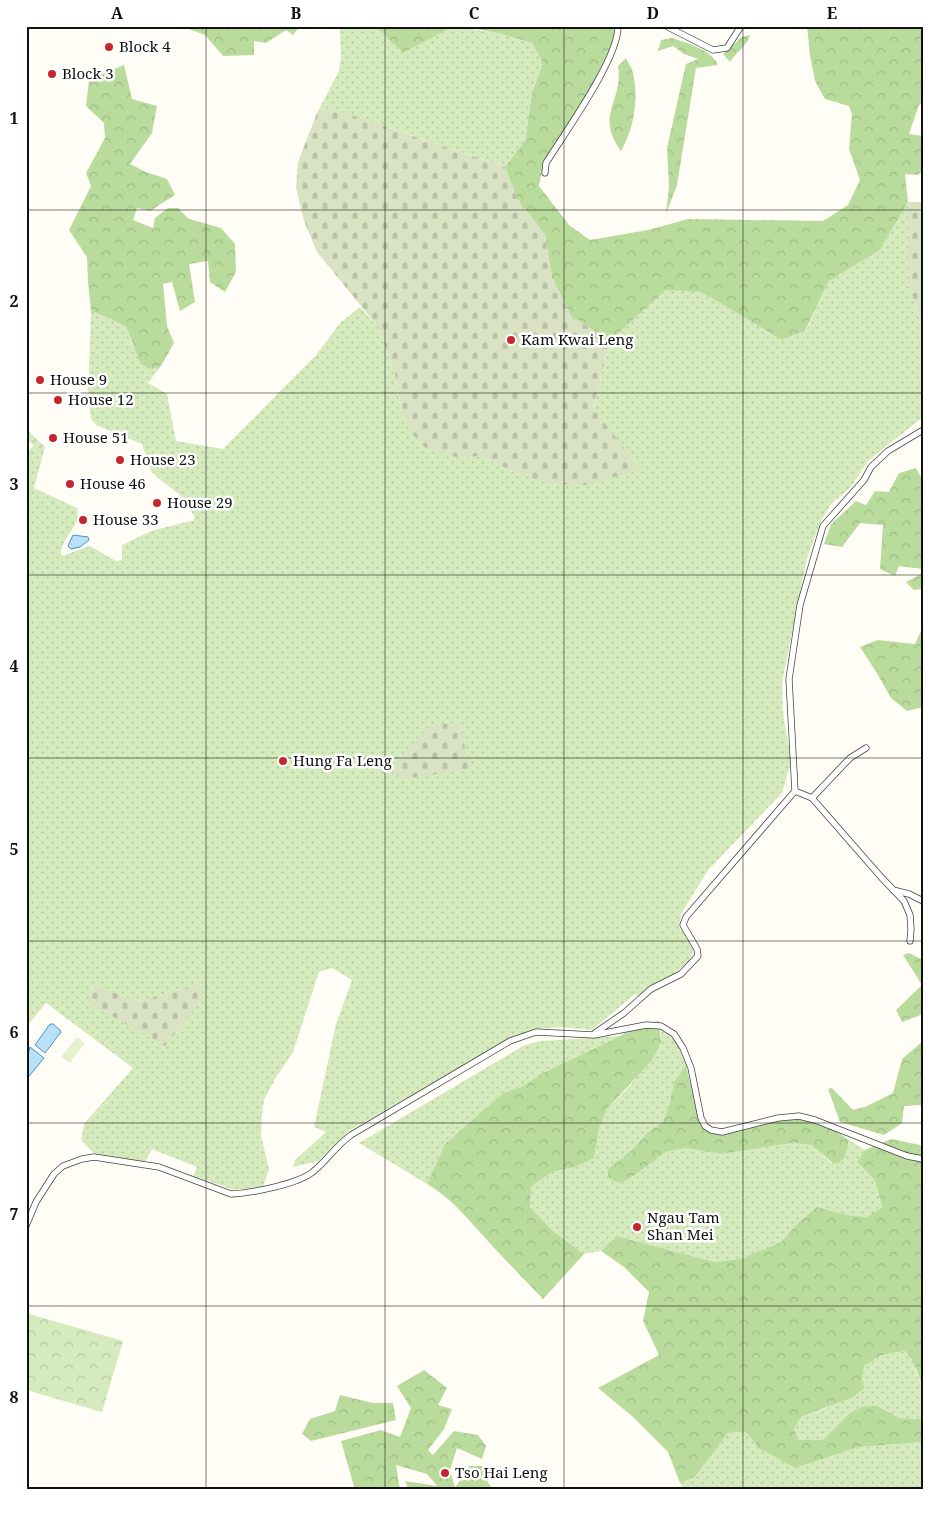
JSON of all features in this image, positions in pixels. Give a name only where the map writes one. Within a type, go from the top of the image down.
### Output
[{"type":"street","points":[[545,173],[546,163],[606,66],[618,35],[618,26]]},
{"type":"street","points":[[668,27],[712,50],[727,48],[741,26]]},
{"type":"street","points":[[594,1035],[624,1013],[651,989],[681,974],[698,956],[697,949],[683,925],[686,917],[795,792],[789,679],[800,605],[823,526],[864,480],[871,467],[888,451],[923,430]]},
{"type":"street","points":[[812,798],[850,758],[866,748]]},
{"type":"street","points":[[795,792],[812,798],[904,901],[910,915],[910,941]]},
{"type":"street","points":[[893,890],[909,894],[923,901]]},
{"type":"street","points":[[26,1226],[36,1202],[54,1174],[63,1166],[82,1159],[94,1158],[159,1167],[231,1194],[293,1182],[306,1177],[315,1170],[333,1150],[351,1135],[515,1039],[531,1032],[541,1031],[594,1035],[649,1025],[662,1026],[671,1031],[686,1053],[701,1118],[704,1124],[711,1130],[722,1132],[784,1117],[804,1117],[907,1156],[923,1158]]},
{"type":"green space","points":[[181,26],[300,26],[293,35],[286,30],[266,43],[254,41],[254,55],[223,56],[205,35]]},
{"type":"green space","points":[[338,26],[375,26],[403,53],[454,26],[502,34],[532,43],[543,63],[532,93],[525,141],[505,167],[387,127],[317,113],[339,71],[341,56],[340,30]]},
{"type":"green space","points":[[375,26],[454,26],[403,53]]},
{"type":"green space","points":[[461,26],[613,26],[615,37],[602,74],[543,163],[539,186],[569,225],[590,240],[648,230],[688,219],[823,221],[848,205],[860,180],[849,149],[852,114],[849,106],[825,99],[815,81],[807,26],[923,26],[923,102],[919,105],[909,134],[923,136],[923,170],[918,175],[905,174],[908,202],[880,250],[829,281],[805,331],[782,340],[702,292],[665,290],[610,341],[571,316],[552,278],[545,235],[517,199],[505,167],[525,141],[532,93],[543,63],[532,43],[502,34]]},
{"type":"green space","points":[[750,35],[730,62],[723,54],[742,37]]},
{"type":"green space","points":[[672,38],[704,51],[715,59],[718,65],[696,68],[677,185],[666,214],[669,187],[667,148],[686,64],[698,59],[684,54],[673,46],[658,51],[661,40]]},
{"type":"green space","points":[[626,58],[632,69],[635,83],[635,103],[632,123],[621,151],[613,138],[610,117],[619,78],[618,66]]},
{"type":"green space","points":[[124,65],[132,99],[157,106],[152,133],[130,164],[167,179],[175,195],[150,211],[137,208],[133,220],[153,228],[155,218],[168,208],[178,208],[189,219],[221,228],[235,244],[236,272],[225,292],[210,282],[208,261],[189,264],[195,302],[180,311],[172,282],[163,284],[167,326],[174,343],[161,366],[152,369],[141,364],[126,327],[91,311],[87,257],[69,230],[91,186],[86,173],[105,138],[104,123],[86,106],[89,80]]},
{"type":"green space","points":[[333,109],[505,167],[517,199],[545,235],[552,278],[571,316],[610,341],[593,408],[641,470],[585,485],[546,483],[512,471],[480,456],[459,458],[426,448],[412,434],[402,411],[395,374],[379,328],[317,252],[304,221],[296,188],[298,162],[317,113]]},
{"type":"green space","points":[[908,202],[908,283],[923,330],[923,417],[868,461],[851,487],[831,504],[820,523],[807,558],[782,683],[783,712],[791,762],[782,793],[708,870],[681,914],[679,927],[694,948],[690,960],[643,1001],[635,994],[592,1030],[562,1027],[535,1029],[510,1039],[349,1131],[318,1161],[293,1167],[295,1160],[326,1132],[314,1127],[336,1024],[352,980],[332,968],[319,972],[293,1052],[264,1100],[261,1136],[269,1169],[263,1187],[235,1190],[193,1176],[197,1167],[152,1149],[145,1162],[95,1154],[81,1140],[84,1124],[133,1068],[46,1003],[26,1027],[26,459],[28,451],[45,447],[34,488],[77,508],[77,520],[62,547],[62,556],[90,546],[116,561],[122,560],[122,545],[151,531],[194,520],[195,517],[180,495],[151,471],[142,444],[96,425],[91,419],[88,394],[91,311],[126,327],[132,344],[152,369],[161,366],[148,383],[167,394],[176,441],[223,449],[316,355],[340,323],[360,307],[379,328],[395,374],[402,411],[459,458],[480,456],[512,471],[593,408],[610,341],[664,290],[702,291],[782,340],[806,331],[829,281],[880,250]]},
{"type":"green space","points":[[908,202],[923,202],[923,330],[908,283]]},
{"type":"green space","points":[[26,429],[45,447],[28,451],[34,445],[26,439]]},
{"type":"green space","points":[[916,468],[923,481],[923,569],[899,566],[895,576],[880,569],[883,525],[860,523],[842,547],[824,544],[831,524],[856,501],[866,505],[875,491],[889,492],[899,473]]},
{"type":"green space","points":[[923,573],[923,589],[914,590],[906,582]]},
{"type":"green space","points":[[921,631],[923,631],[923,707],[907,711],[891,698],[860,647],[878,640],[915,644]]},
{"type":"green space","points":[[460,722],[469,769],[397,780],[396,762],[429,726]]},
{"type":"green space","points":[[909,953],[923,960],[923,1014],[902,1022],[896,1010],[922,985],[903,955]]},
{"type":"green space","points":[[200,984],[203,998],[165,1046],[87,1002],[95,985],[137,1002]]},
{"type":"green space","points":[[659,1021],[661,1042],[652,1060],[607,1109],[599,1129],[594,1158],[575,1167],[552,1172],[531,1187],[530,1207],[553,1231],[584,1254],[543,1299],[459,1209],[427,1184],[445,1144],[503,1093],[521,1087],[541,1074],[620,1036],[638,1024]]},
{"type":"green space","points":[[661,1031],[676,1040],[686,1065],[674,1082],[669,1106],[663,1122],[648,1132],[632,1150],[608,1169],[629,1179],[666,1152],[686,1148],[721,1154],[793,1143],[811,1145],[832,1163],[845,1157],[849,1140],[865,1150],[857,1162],[875,1180],[882,1209],[868,1217],[847,1215],[817,1207],[799,1222],[781,1242],[740,1259],[715,1262],[618,1236],[601,1251],[584,1254],[553,1231],[530,1207],[531,1187],[552,1172],[575,1167],[594,1158],[599,1129],[607,1109],[630,1086],[661,1042]]},
{"type":"green space","points":[[620,1036],[541,1074],[521,1087],[503,1093],[445,1144],[427,1184],[359,1143],[525,1045],[540,1041]]},
{"type":"green space","points":[[77,1037],[85,1043],[70,1063],[61,1057]]},
{"type":"green space","points":[[923,1041],[923,1105],[904,1106],[902,1123],[884,1135],[840,1122],[828,1089],[832,1088],[853,1110],[867,1106],[893,1093],[902,1059]]},
{"type":"green space","points":[[686,1065],[699,1121],[720,1134],[789,1120],[808,1120],[830,1128],[849,1140],[845,1157],[839,1163],[833,1163],[811,1145],[793,1143],[721,1154],[686,1148],[666,1152],[629,1179],[618,1183],[608,1177],[608,1169],[632,1150],[648,1132],[663,1122],[669,1106],[674,1082]]},
{"type":"green space","points":[[891,1139],[920,1145],[923,1148],[923,1386],[914,1363],[905,1351],[882,1355],[864,1366],[862,1379],[864,1388],[853,1397],[801,1417],[794,1429],[799,1440],[823,1440],[851,1412],[865,1406],[878,1406],[899,1418],[923,1419],[923,1442],[859,1447],[795,1468],[760,1449],[746,1432],[728,1433],[695,1477],[680,1483],[668,1452],[632,1416],[598,1388],[659,1355],[643,1321],[649,1292],[624,1267],[601,1251],[617,1236],[715,1262],[740,1259],[781,1242],[799,1222],[817,1207],[847,1215],[867,1217],[882,1208],[875,1180],[857,1162],[865,1150]]},
{"type":"green space","points":[[26,1313],[123,1341],[102,1412],[26,1390]]},
{"type":"green space","points":[[905,1351],[913,1358],[917,1375],[923,1386],[923,1419],[899,1418],[878,1406],[851,1412],[823,1440],[799,1440],[794,1429],[801,1417],[827,1408],[862,1379],[864,1366],[882,1355]]},
{"type":"green space","points":[[424,1370],[447,1388],[438,1405],[452,1409],[444,1429],[428,1450],[433,1455],[454,1431],[478,1435],[486,1446],[482,1459],[457,1448],[450,1470],[455,1488],[469,1466],[482,1466],[488,1483],[494,1490],[409,1490],[405,1481],[437,1486],[427,1474],[396,1465],[400,1490],[355,1490],[341,1441],[381,1430],[400,1437],[411,1408],[397,1386]]},
{"type":"green space","points":[[340,1395],[373,1403],[393,1403],[396,1420],[311,1441],[302,1434],[310,1419],[335,1411]]},
{"type":"green space","points":[[746,1432],[760,1449],[795,1468],[859,1447],[923,1442],[923,1490],[683,1490],[680,1483],[695,1477],[728,1433]]},
{"type":"water","points":[[73,535],[88,537],[89,540],[80,547],[71,549],[68,546]]},
{"type":"water","points":[[50,1024],[53,1024],[61,1032],[45,1053],[35,1045]]},
{"type":"water","points":[[30,1047],[44,1058],[26,1080],[26,1052],[29,1051]]},
{"type":"place","name":"Block 4","points":[[109,47]]},
{"type":"place","name":"Block 3","points":[[52,74]]},
{"type":"place","name":"Kam Kwai Leng","points":[[511,340]]},
{"type":"place","name":"House 9","points":[[40,380]]},
{"type":"place","name":"House 12","points":[[58,400]]},
{"type":"place","name":"House 51","points":[[53,438]]},
{"type":"place","name":"House 23","points":[[120,460]]},
{"type":"place","name":"House 46","points":[[70,484]]},
{"type":"place","name":"House 29","points":[[157,503]]},
{"type":"place","name":"House 33","points":[[83,520]]},
{"type":"place","name":"Hung Fa Leng","points":[[283,761]]},
{"type":"place","name":"Ngau Tam Shan Mei","points":[[637,1227]]},
{"type":"place","name":"Tso Hai Leng","points":[[445,1473]]}]
